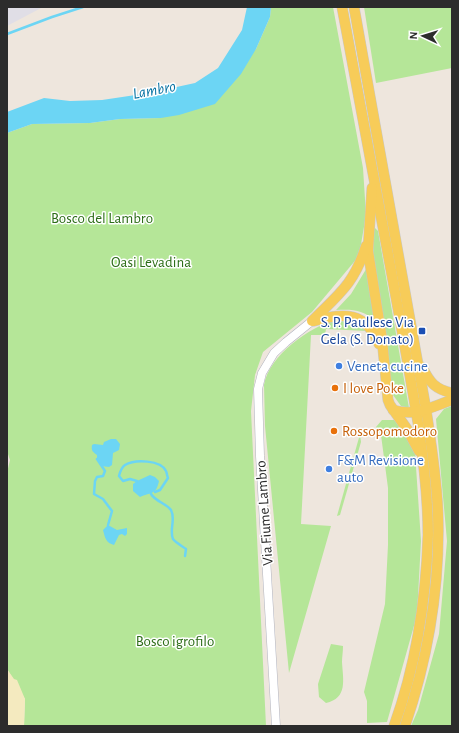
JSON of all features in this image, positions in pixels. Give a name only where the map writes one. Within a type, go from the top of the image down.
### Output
[{"type":"main road","points":[[342,7],[416,412],[423,458],[427,500],[428,534],[422,611],[411,671],[394,726]]},
{"type":"main road","points":[[354,7],[426,409],[434,458],[437,497],[438,541],[433,612],[414,700],[405,726]]},
{"type":"main road","points":[[373,173],[368,238],[371,273],[384,358],[388,400],[393,410],[407,429],[423,458]]},
{"type":"main road","points":[[312,321],[350,282],[360,263],[368,238]]},
{"type":"main road","points":[[312,321],[338,315],[351,316],[359,319],[367,325],[376,336],[384,358]]},
{"type":"main road","points":[[417,358],[430,382],[441,390],[452,393]]},
{"type":"main road","points":[[393,410],[403,413],[416,412],[452,400]]},
{"type":"street","name":"Via Fiume Lambro","points":[[276,726],[259,449],[258,389],[262,373],[274,353],[312,321]]},
{"type":"shaded area","points":[[7,7],[43,7],[7,26]]},
{"type":"green space","name":"Oasi Levadina","points":[[271,7],[333,7],[363,168],[366,215],[359,256],[312,312],[263,352],[255,375],[251,411],[266,726],[24,726],[25,699],[7,669],[7,473],[10,460],[7,451],[7,133],[32,124],[90,123],[120,119],[161,118],[256,49],[270,17]]},
{"type":"green space","points":[[364,7],[452,7],[452,68],[376,83]]},
{"type":"green space","points":[[375,228],[378,231],[409,408],[401,406],[393,395],[373,253]]},
{"type":"green space","points":[[368,266],[377,322],[358,311],[336,310],[351,294]]},
{"type":"green space","points":[[337,319],[354,321],[367,331],[326,329],[325,335],[311,335],[301,524],[331,526],[289,673],[265,426],[264,385],[267,374],[282,353],[303,335],[315,328]]},
{"type":"green space","points":[[452,406],[452,726],[411,726],[418,710],[439,634],[447,541],[436,419],[444,409]]},
{"type":"green space","points":[[382,420],[394,420],[404,430],[415,452],[421,541],[417,615],[387,722],[367,723],[367,701],[364,692],[385,604],[388,545],[388,488],[381,435],[376,427]]},
{"type":"green space","points":[[360,434],[361,442],[340,515],[337,516]]},
{"type":"green space","points":[[331,644],[343,646],[343,687],[338,697],[333,701],[326,703],[319,697],[318,684]]},
{"type":"sand","points":[[7,669],[14,679],[17,680],[25,699],[24,726],[7,726]]},
{"type":"water","points":[[247,7],[271,7],[270,17],[256,49],[241,74],[215,104],[179,115],[161,118],[120,119],[90,123],[32,124],[7,133],[7,112],[44,98],[70,101],[102,100],[149,93],[195,83],[218,68],[242,30]]},
{"type":"water","points":[[111,439],[116,439],[120,444],[119,450],[113,453],[112,465],[109,467],[101,466],[97,459],[97,455],[92,450],[92,445],[103,445],[104,442]]},
{"type":"water","points":[[150,475],[159,481],[158,486],[152,493],[140,497],[133,491],[133,484]]},
{"type":"water","points":[[108,525],[117,530],[127,528],[127,534],[125,536],[122,534],[119,535],[114,545],[111,544],[106,540],[103,530]]},
{"type":"waterway","points":[[7,34],[83,7]]},
{"type":"waterway","points":[[97,459],[105,471],[103,476],[97,477],[95,481],[94,494],[103,499],[112,511],[108,525]]},
{"type":"waterway","points":[[137,481],[130,479],[123,481],[119,476],[125,465],[141,461],[153,463],[163,467],[168,478],[160,490],[155,492]]},
{"type":"waterway","points":[[151,494],[171,510],[173,517],[172,536],[177,543],[186,549],[185,556]]},
{"type":"place","name":"S. P. Paullese Via Gela (S. Donato)","points":[[422,331]]},
{"type":"place","name":"Veneta cucine","points":[[339,366]]},
{"type":"place","name":"I love Poke","points":[[335,388]]},
{"type":"place","name":"Rossopomodoro","points":[[334,431]]},
{"type":"place","name":"F&M Revisione auto","points":[[329,469]]},
{"type":"water label","name":"Lambro","points":[[154,89]]},
{"type":"park label","name":"Bosco del Lambro","points":[[102,218]]},
{"type":"park label","name":"Bosco igrofilo","points":[[175,641]]}]
